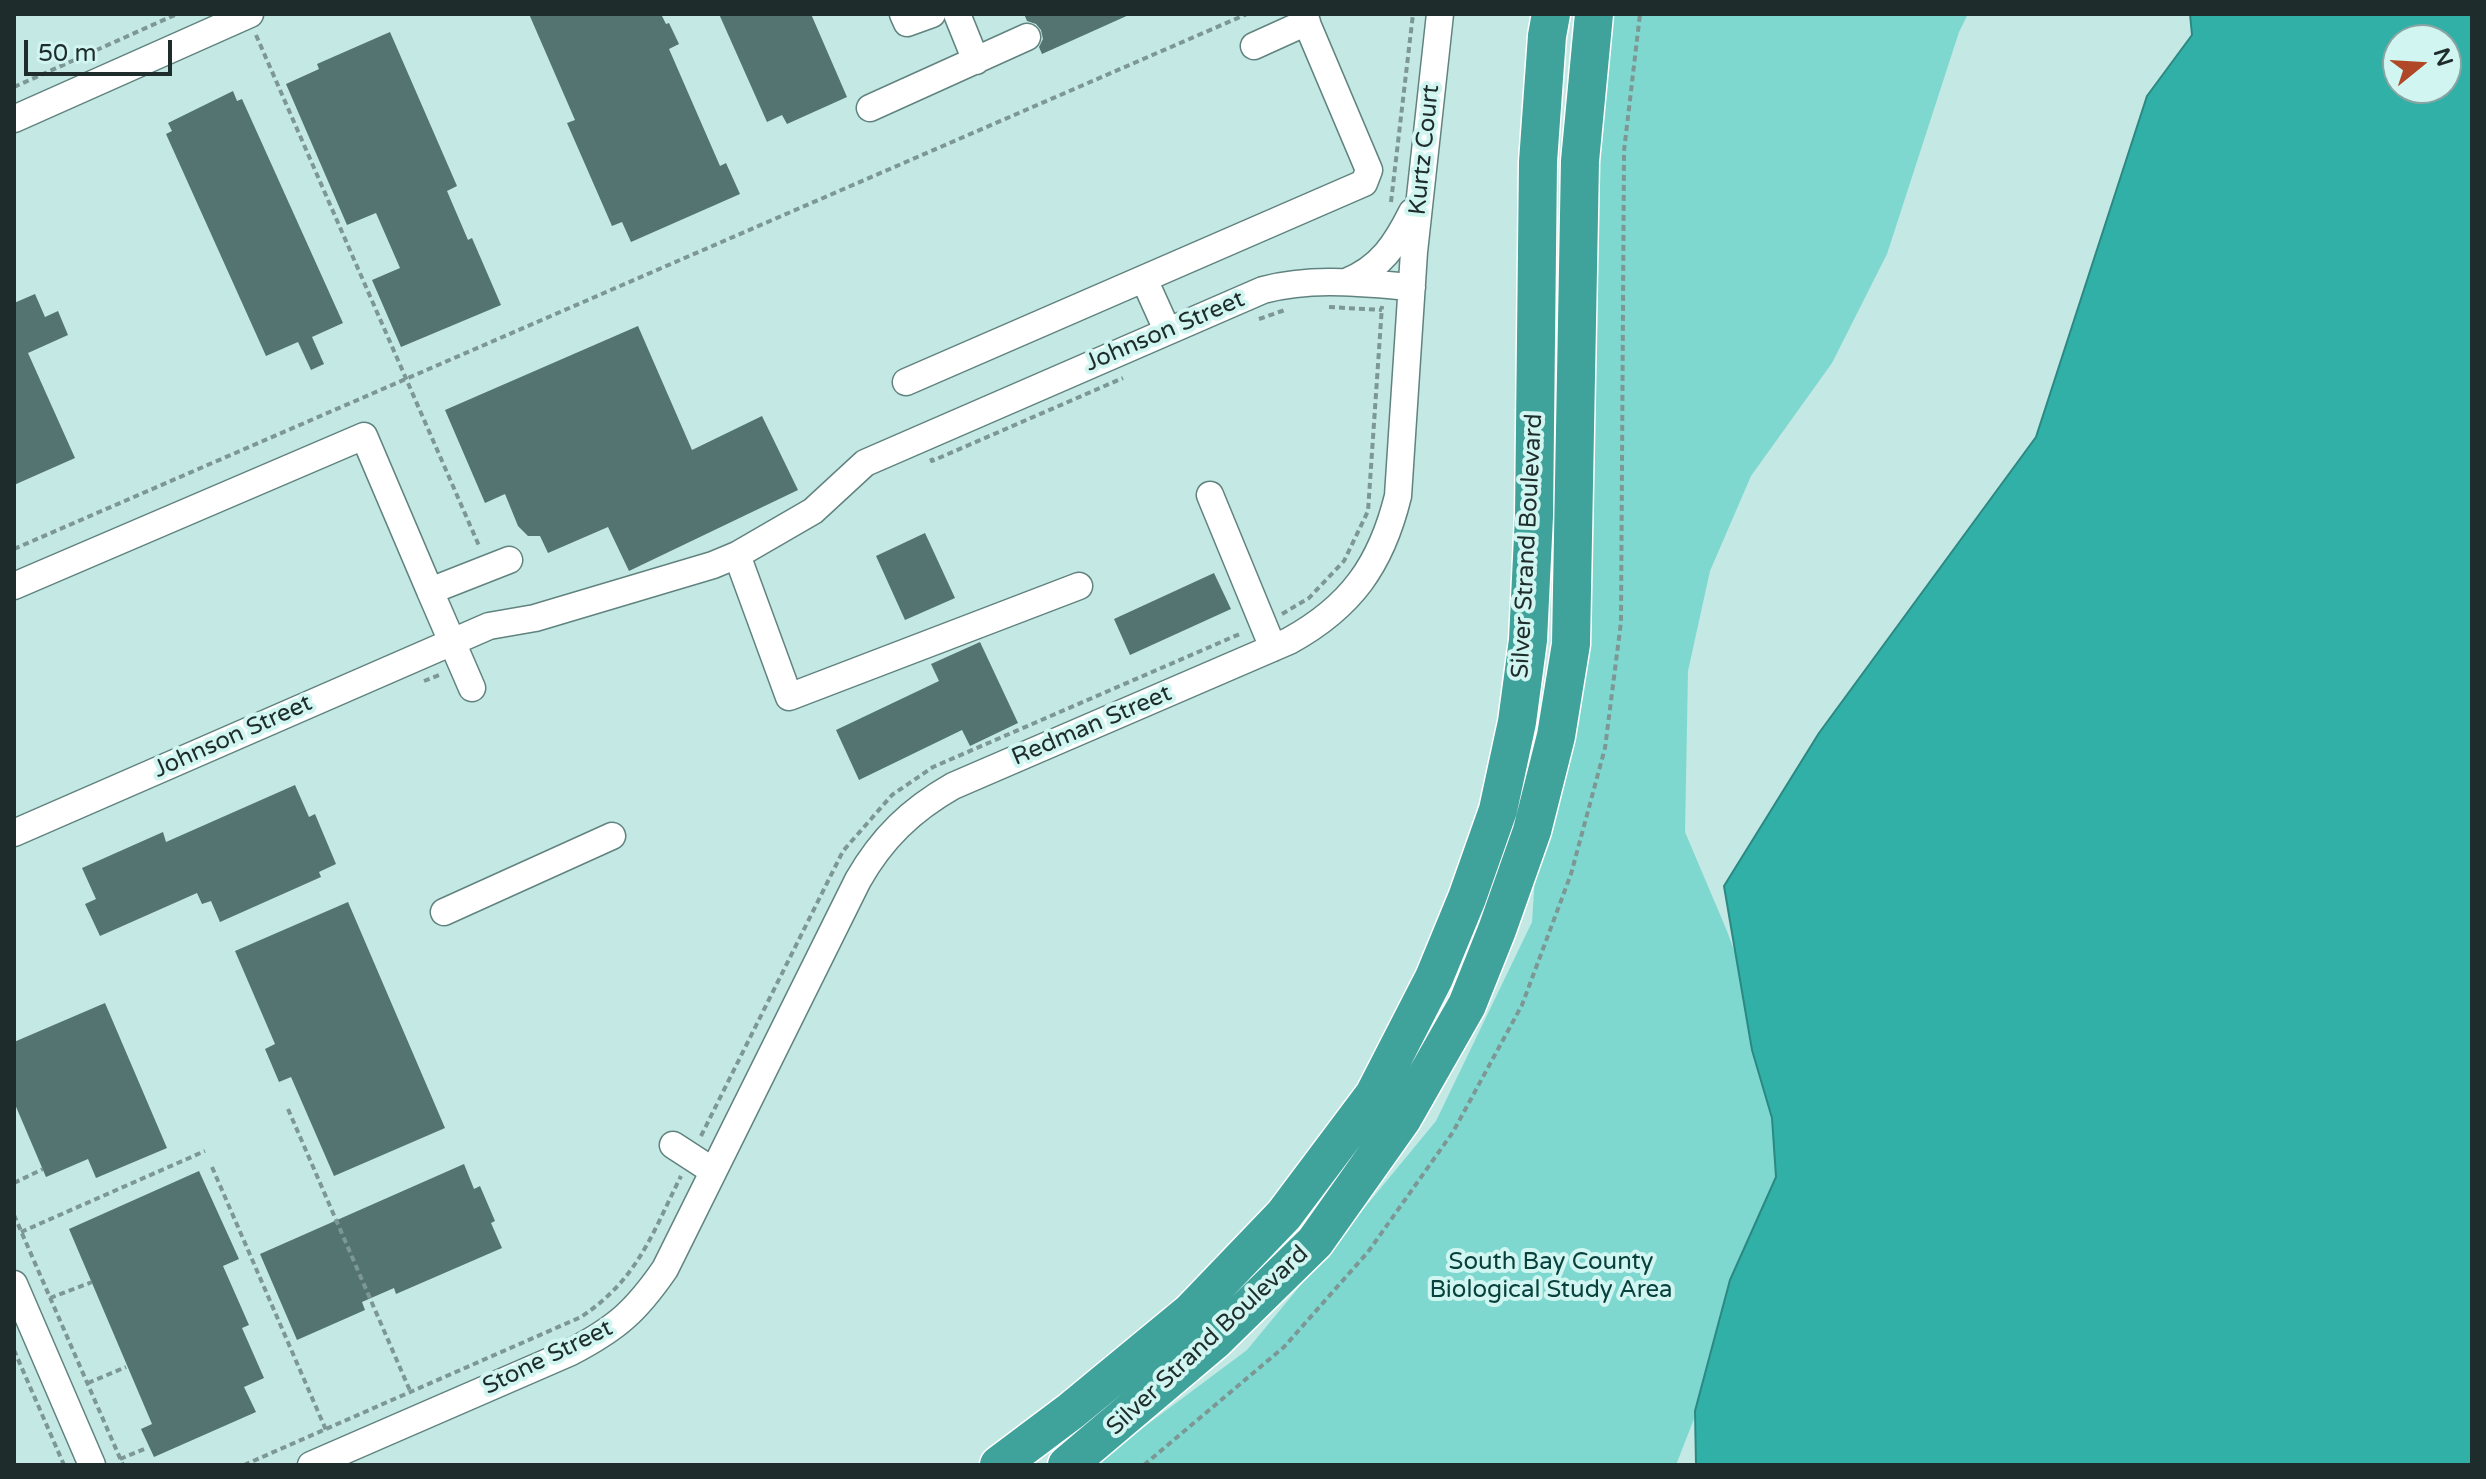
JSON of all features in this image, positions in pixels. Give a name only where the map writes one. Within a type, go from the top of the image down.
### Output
[{"type":"highway","name":"Silver Strand Boulevard","points":[[999,1465],[1071,1411],[1191,1312],[1284,1215],[1374,1095],[1434,978],[1467,898],[1498,810],[1517,722],[1528,640],[1534,516],[1538,162],[1551,14]]},
{"type":"highway","name":"Silver Strand Boulevard","points":[[1067,1465],[1215,1340],[1315,1242],[1402,1119],[1467,1005],[1497,930],[1532,831],[1556,736],[1571,644],[1580,161],[1594,14]]},
{"type":"street","points":[[903,14],[907,23],[932,14]]},
{"type":"street","points":[[957,14],[976,61]]},
{"type":"street","name":"Kurtz Court","points":[[1412,287],[1440,14]]},
{"type":"street","points":[[906,382],[1364,183],[1369,170],[1305,18],[1254,46]]},
{"type":"street","points":[[14,119],[198,25],[252,23]]},
{"type":"street","points":[[870,108],[1027,37]]},
{"type":"street","points":[[1346,282],[1381,262],[1399,238],[1413,209],[1425,153]]},
{"type":"street","points":[[1144,279],[1167,330]]},
{"type":"street","name":"Johnson Street","points":[[14,833],[489,626],[535,618],[713,565],[737,555],[813,511],[865,463],[1263,290],[1292,283],[1346,282],[1412,287]]},
{"type":"street","name":"Redman Street","points":[[713,1171],[858,880],[873,854],[906,818],[953,786],[1273,648],[1317,624],[1352,594],[1381,552],[1398,496],[1412,287]]},
{"type":"street","points":[[14,586],[364,436],[472,688]]},
{"type":"street","points":[[1210,495],[1273,648]]},
{"type":"street","points":[[737,555],[789,697],[1079,586]]},
{"type":"street","points":[[430,591],[496,558]]},
{"type":"street","points":[[444,912],[612,836]]},
{"type":"street","points":[[673,1145],[713,1171]]},
{"type":"street","name":"Stone Street","points":[[311,1465],[604,1335],[624,1320],[665,1269],[713,1171]]},
{"type":"street","points":[[14,1284],[92,1465]]},
{"type":"path","points":[[14,87],[177,14]]},
{"type":"path","points":[[14,549],[1247,14]]},
{"type":"path","points":[[1388,211],[1413,14]]},
{"type":"path","points":[[252,23],[407,379],[496,558]]},
{"type":"path","points":[[1316,306],[1382,310]]},
{"type":"path","points":[[1246,324],[1287,310]]},
{"type":"path","points":[[925,436],[932,461],[1133,374]]},
{"type":"path","points":[[288,1109],[421,1417]]},
{"type":"path","points":[[21,1232],[205,1151]]},
{"type":"path","points":[[212,1167],[337,1454]]},
{"type":"path","points":[[14,1183],[43,1169]]},
{"type":"path","points":[[244,1465],[569,1323],[604,1302],[637,1263],[678,1182]]},
{"type":"path","points":[[14,1215],[123,1465]]},
{"type":"path","points":[[50,1298],[92,1282]]},
{"type":"path","points":[[14,1350],[64,1465]]},
{"type":"path","points":[[88,1383],[126,1367]]},
{"type":"path","points":[[120,1459],[147,1448]]},
{"type":"green space","name":"South Bay County Biological Study Area","points":[[1576,14],[1968,14],[1959,32],[1887,254],[1832,363],[1751,476],[1710,571],[1688,671],[1685,832],[1727,931],[1776,1065],[1791,1170],[1676,1465],[1093,1465],[1247,1350],[1436,1121],[1532,922],[1556,556],[1562,159]]},
{"type":"shaded area","points":[[2190,14],[2472,14],[2472,1465],[1696,1465],[1695,1411],[1730,1280],[1776,1177],[1772,1118],[1752,1050],[1724,886],[1819,733],[2036,437],[2147,96],[2192,35]]},
{"type":"building","points":[[529,14],[661,14],[679,44],[669,49],[720,166],[726,163],[740,194],[631,242],[622,222],[612,226],[567,123],[575,120]]},
{"type":"building","points":[[719,14],[811,14],[847,97],[787,124],[782,115],[767,122]]},
{"type":"building","points":[[1024,14],[1131,14],[1042,54],[1039,47],[1043,39],[1041,30],[1027,21]]},
{"type":"building","points":[[390,32],[457,186],[447,191],[468,240],[472,238],[501,305],[401,347],[372,280],[400,268],[376,213],[347,225],[286,84],[319,69],[317,64]]},
{"type":"building","points":[[233,91],[237,101],[242,99],[343,323],[312,337],[324,364],[311,370],[298,342],[266,356],[166,134],[172,131],[168,123]]},
{"type":"building","points":[[35,294],[45,317],[58,311],[68,335],[28,353],[75,458],[14,485],[14,303]]},
{"type":"building","points":[[638,326],[692,450],[762,416],[798,490],[629,571],[608,527],[548,553],[540,536],[528,536],[518,526],[505,494],[485,503],[445,410]]},
{"type":"building","points":[[925,533],[955,598],[905,620],[876,556]]},
{"type":"building","points":[[1214,573],[1231,609],[1130,655],[1114,619]]},
{"type":"building","points":[[980,642],[1018,723],[970,746],[962,730],[859,780],[836,730],[939,681],[931,664]]},
{"type":"building","points":[[295,785],[309,817],[315,814],[336,864],[319,872],[321,877],[220,922],[211,901],[202,904],[197,893],[100,936],[85,904],[96,899],[82,868],[163,832],[166,842]]},
{"type":"building","points":[[348,902],[445,1128],[334,1176],[291,1077],[279,1082],[265,1049],[275,1044],[235,951]]},
{"type":"building","points":[[105,1003],[167,1148],[96,1178],[88,1159],[46,1177],[14,1102],[14,1042]]},
{"type":"building","points":[[464,1164],[474,1189],[480,1186],[495,1221],[491,1223],[502,1248],[396,1294],[394,1288],[362,1302],[365,1310],[297,1340],[260,1254]]},
{"type":"building","points":[[199,1171],[239,1259],[223,1266],[249,1325],[242,1328],[264,1378],[244,1387],[256,1412],[154,1457],[141,1429],[152,1424],[69,1229]]}]
